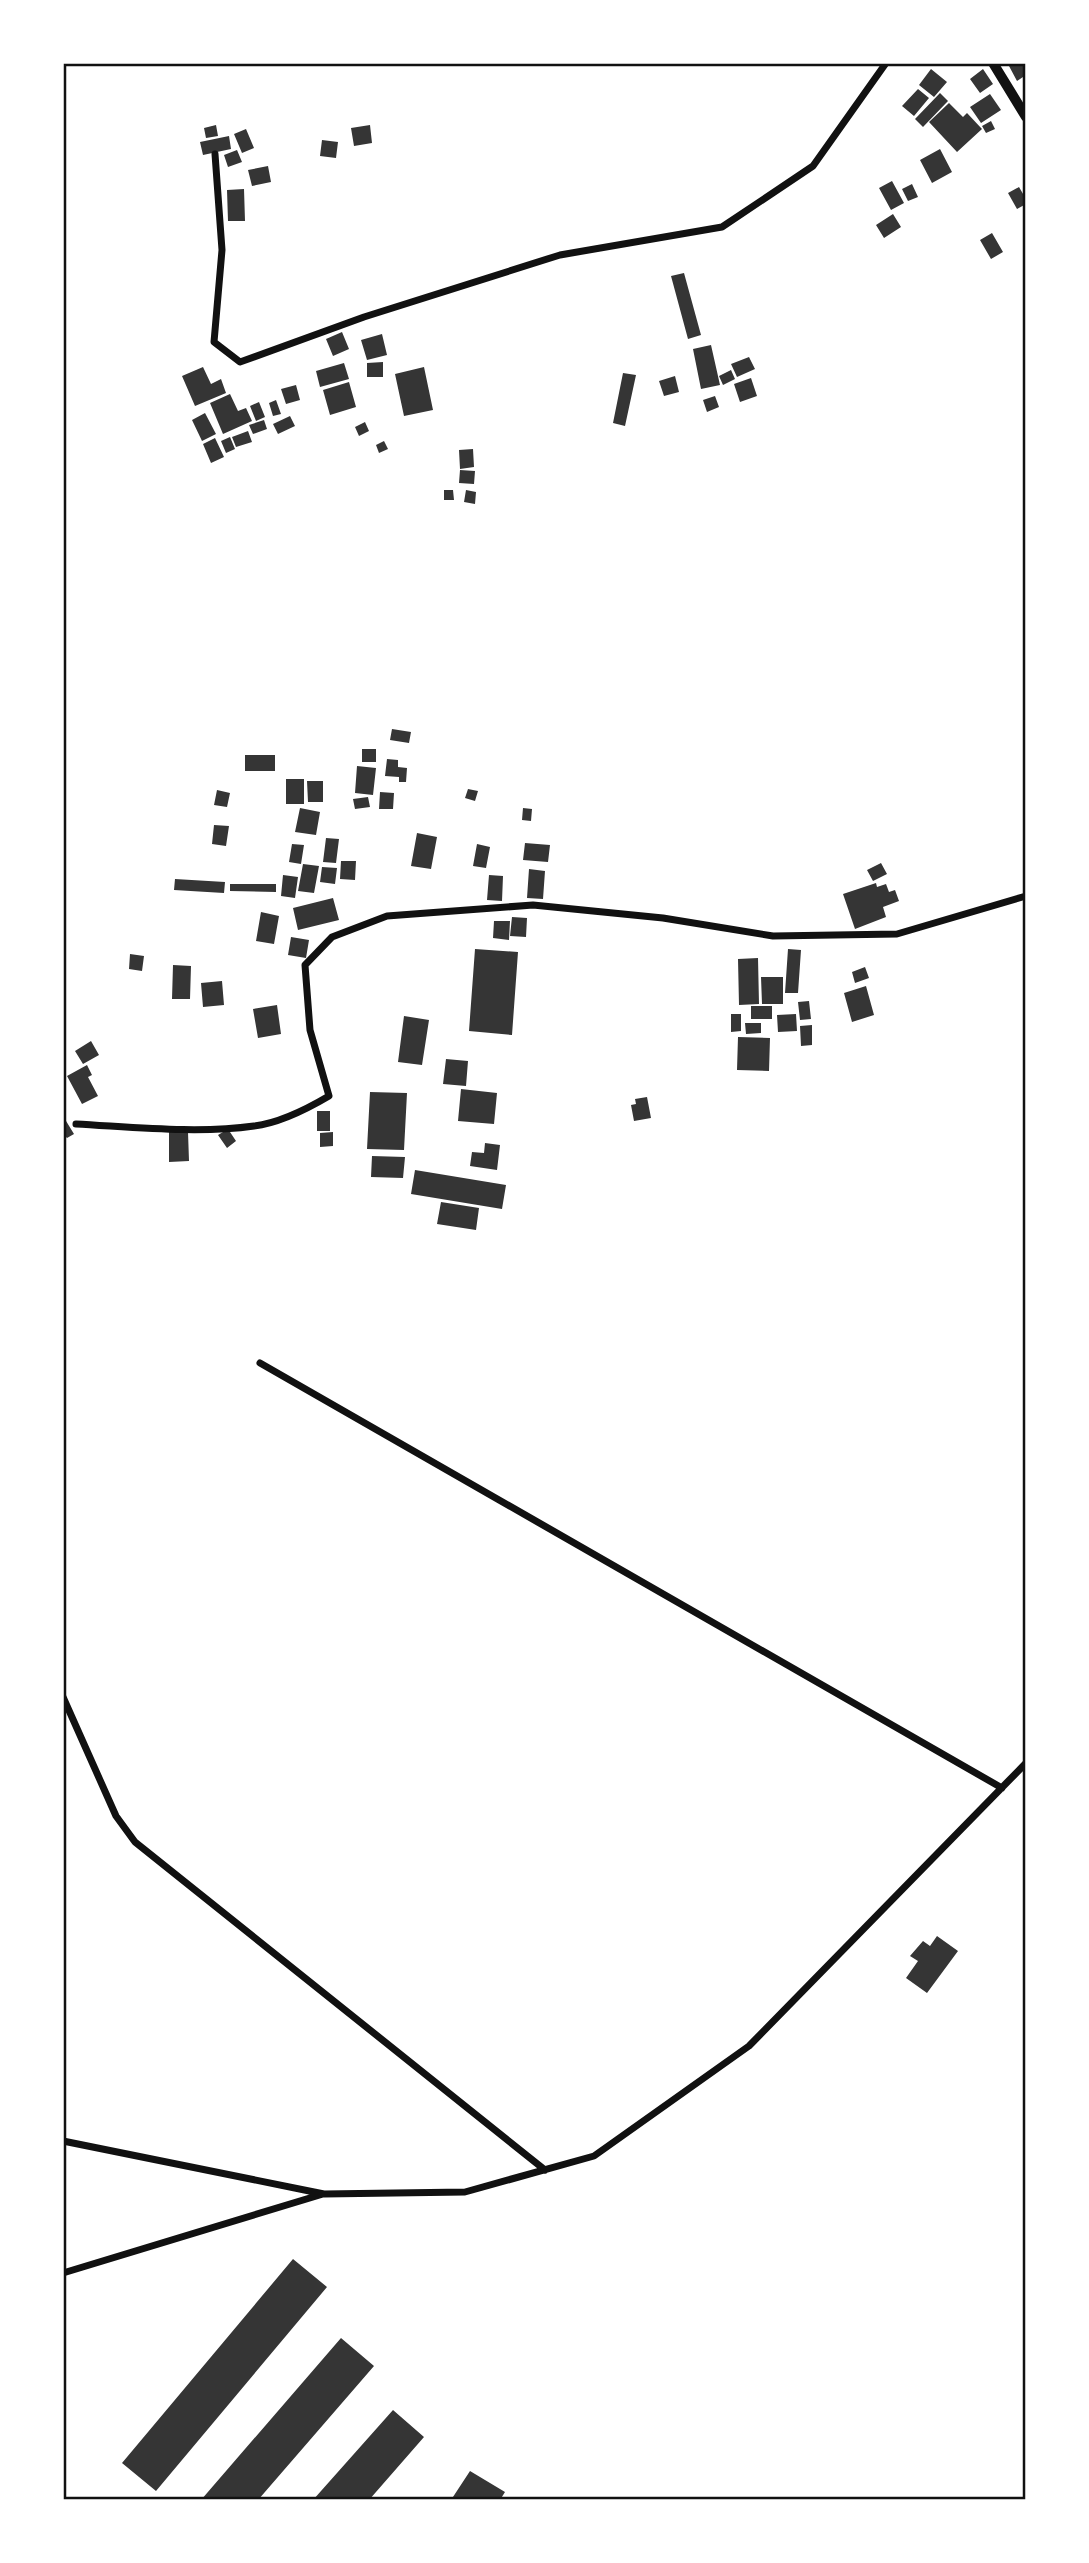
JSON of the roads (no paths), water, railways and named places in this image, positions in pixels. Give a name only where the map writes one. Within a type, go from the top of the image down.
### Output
[{"type":"street","points":[[215,154],[222,250],[214,342],[240,362],[364,317],[560,255],[722,227],[813,166],[886,63]]},
{"type":"street","points":[[993,63],[1026,117]]},
{"type":"street","points":[[76,1124],[174,1129],[256,1126],[308,1109],[329,1096],[310,1030],[305,965],[332,937],[387,916],[533,905],[663,918],[773,936],[897,934],[1026,896]]},
{"type":"street","points":[[260,1363],[1002,1788]]},
{"type":"street","points":[[63,1697],[116,1816],[135,1842],[545,2170]]},
{"type":"street","points":[[63,2141],[324,2193],[465,2192],[594,2156],[748,2046],[1026,1763]]},
{"type":"street","points":[[63,2273],[324,2193]]}]
